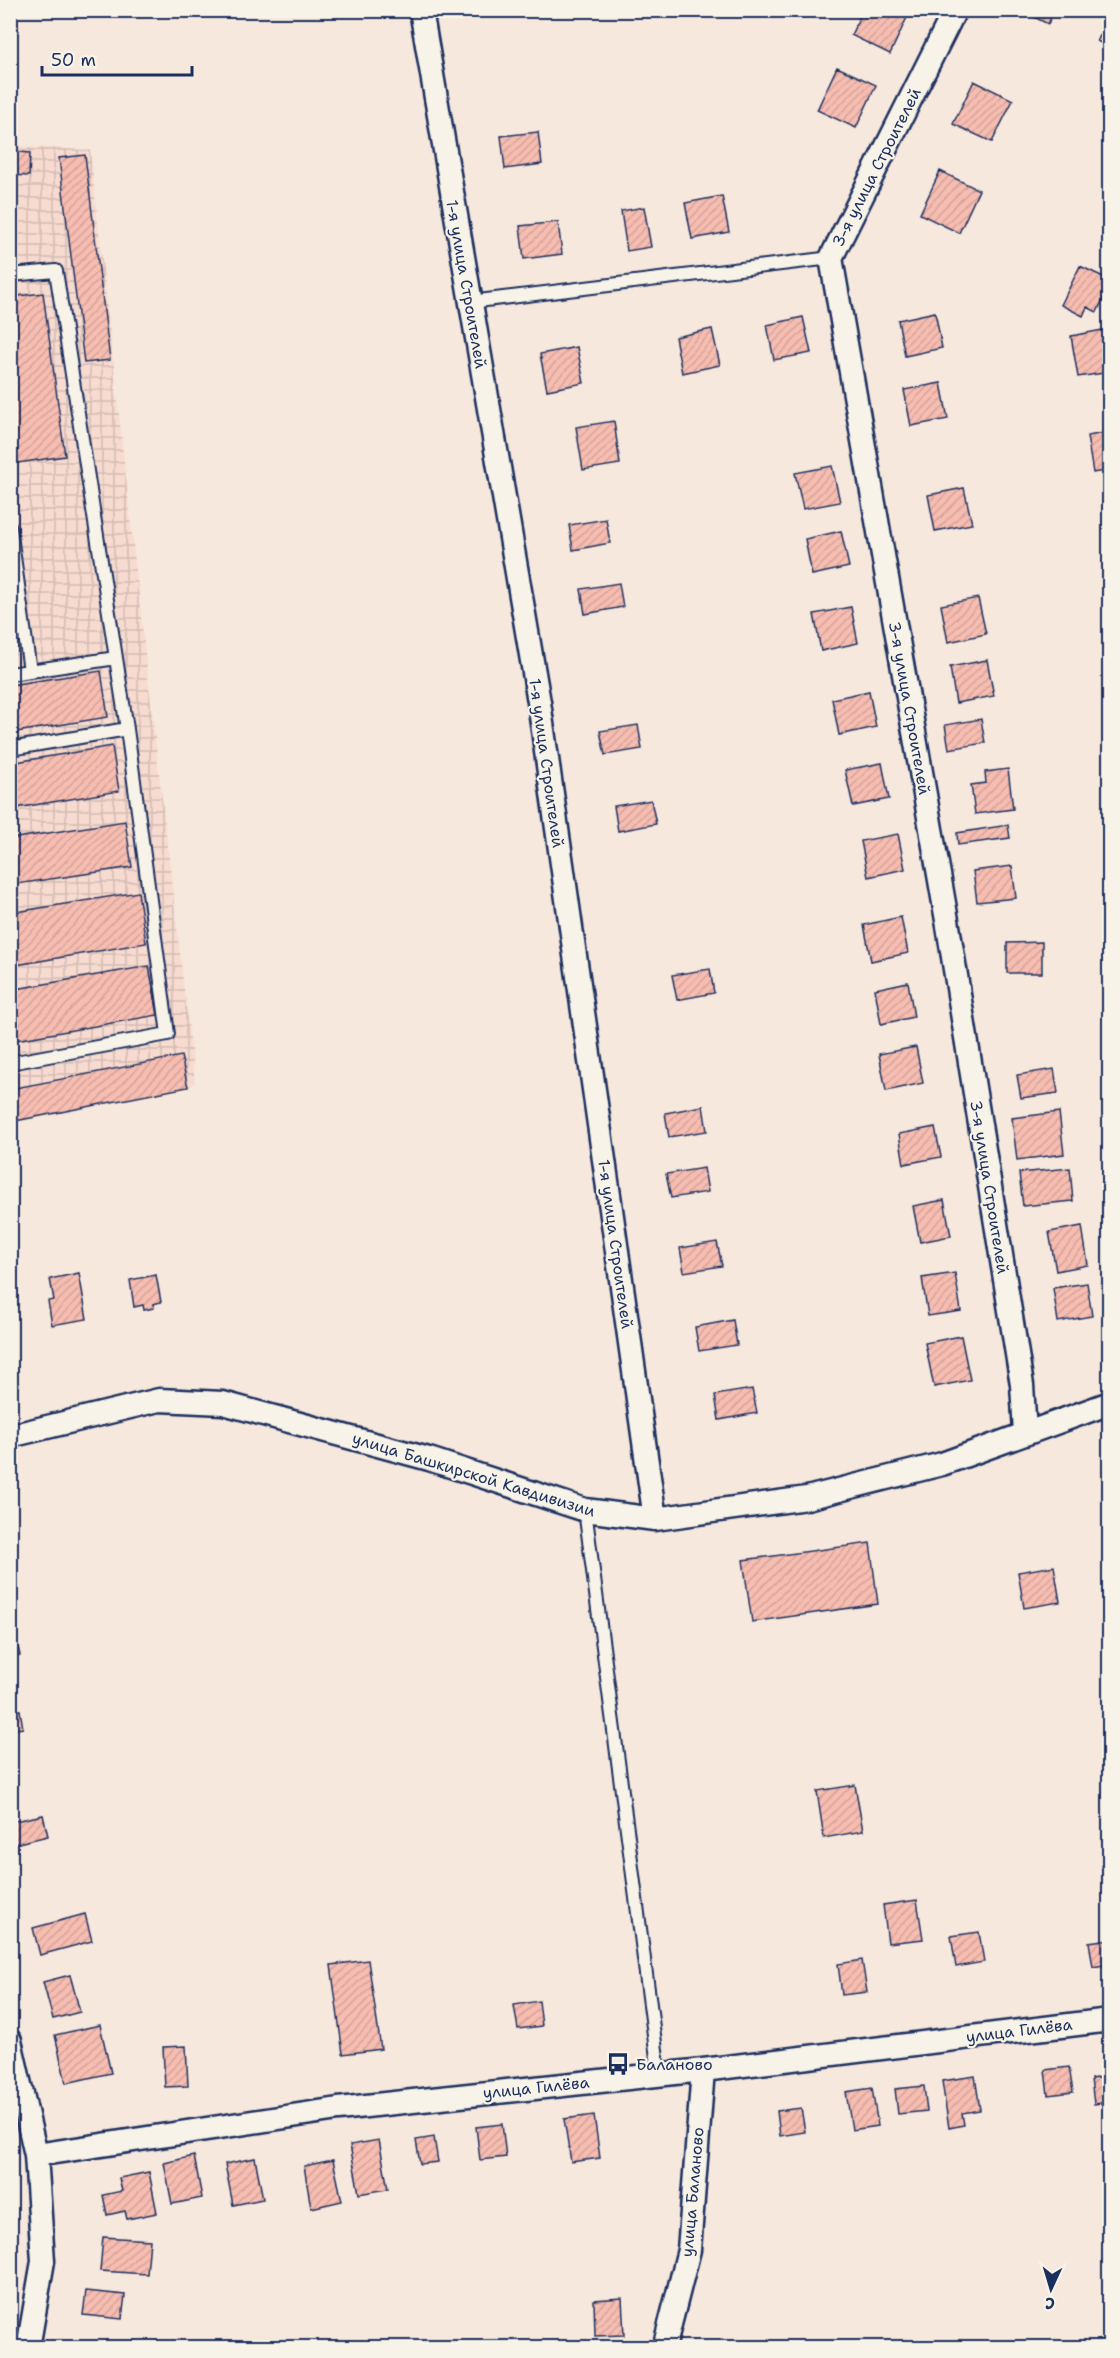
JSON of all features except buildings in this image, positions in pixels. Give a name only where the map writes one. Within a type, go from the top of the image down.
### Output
[{"type":"street","name":"1-я улица Строителей","points":[[421,10],[539,702],[654,1519]]},
{"type":"street","name":"3-я улица Строителей","points":[[955,10],[831,258],[952,950],[1022,1385],[1025,1432]]},
{"type":"street","name":"улица Башкирской Кавдивизии","points":[[10,1436],[159,1400],[223,1403],[429,1459],[585,1510],[654,1519],[807,1498],[942,1464],[1110,1403]]},
{"type":"street","name":"улица Гилёва","points":[[36,2155],[338,2109],[703,2070],[1110,2020]]},
{"type":"street","points":[[10,2041],[36,2155],[43,2261],[27,2346]]},
{"type":"street","name":"улица Баланово","points":[[664,2348],[689,2250],[703,2070]]},
{"type":"lane","points":[[470,302],[831,258]]},
{"type":"lane","points":[[10,275],[56,271],[127,729],[168,1034],[10,1063]]},
{"type":"lane","points":[[10,528],[30,671]]},
{"type":"lane","points":[[10,674],[116,658]]},
{"type":"lane","points":[[10,749],[127,729]]},
{"type":"lane","points":[[585,1510],[659,2073]]},
{"type":"shaded area","points":[[10,146],[90,150],[195,1083],[188,1087],[11,1122]]},
{"type":"place","name":"Баланово","points":[[618,2064]]}]
